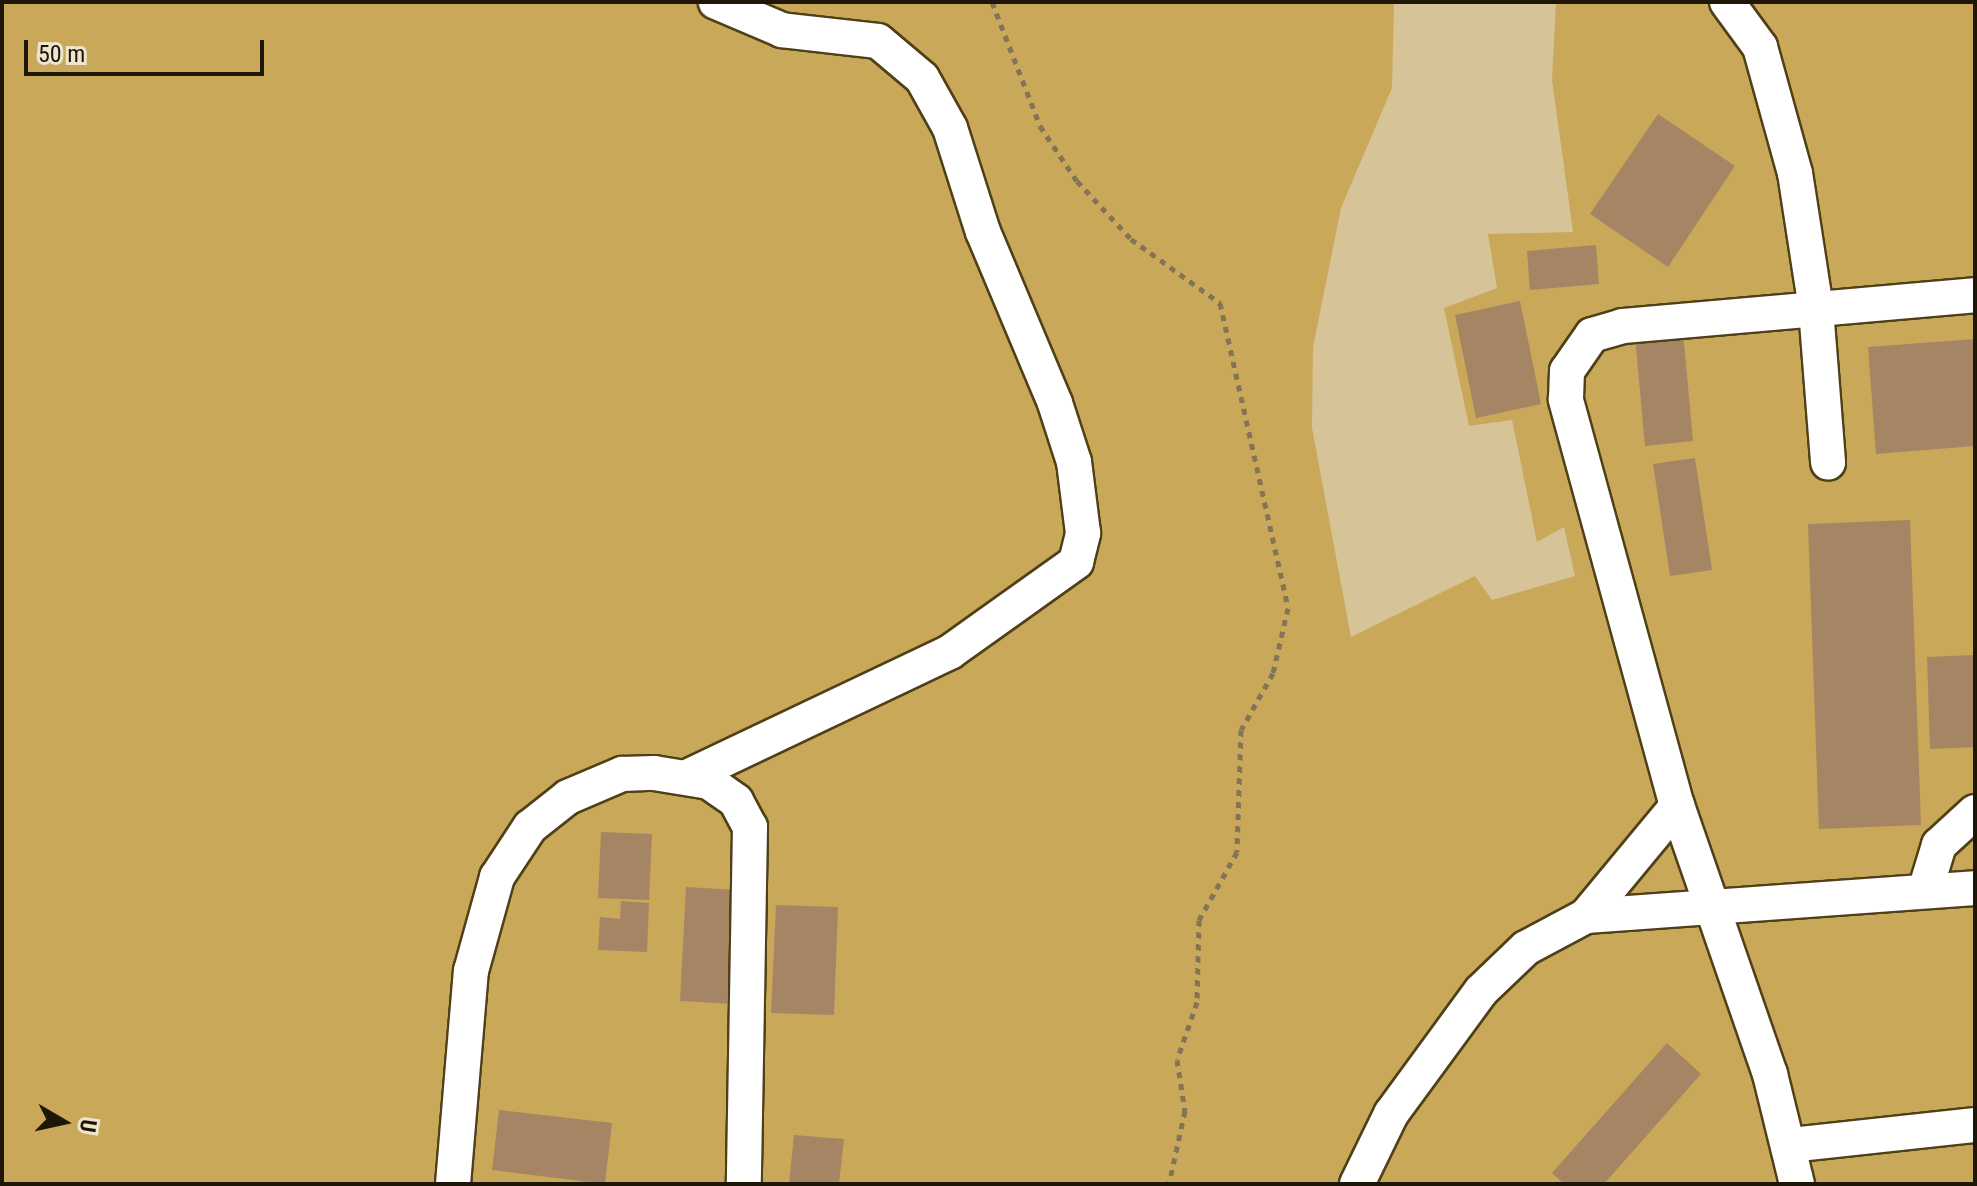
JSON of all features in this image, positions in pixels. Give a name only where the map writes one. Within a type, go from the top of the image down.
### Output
[{"type":"street","points":[[689,776],[950,652],[1076,562],[1083,533],[1074,462],[1055,403],[983,232],[950,128],[922,78],[878,41],[782,30],[716,2]]},
{"type":"street","points":[[1727,2],[1760,47],[1795,173],[1816,309],[1828,463]]},
{"type":"street","points":[[1797,1184],[1790,1145],[1713,905],[1677,806],[1566,399],[1567,371],[1592,335],[1623,326],[1975,295]]},
{"type":"street","points":[[453,1184],[471,971],[497,877],[530,827],[568,797],[622,774],[689,776],[736,801],[750,827],[744,1184]]},
{"type":"street","points":[[1357,1184],[1391,1114],[1481,991],[1526,948],[1586,916],[1677,806]]},
{"type":"street","points":[[1925,891],[1939,845],[1975,812]]},
{"type":"street","points":[[1586,916],[1975,888]]},
{"type":"street","points":[[1790,1145],[1975,1125]]},
{"type":"path","points":[[992,2],[1040,126],[1077,181],[1131,239],[1220,303],[1288,608],[1273,673],[1241,730],[1237,852],[1199,920],[1197,1002],[1177,1060],[1185,1111],[1169,1184]]},
{"type":"shaded area","points":[[2,2],[1394,2],[1392,88],[1341,208],[1313,347],[1312,428],[1351,637],[1475,576],[1492,600],[1575,576],[1564,527],[1537,542],[1512,420],[1469,426],[1444,308],[1497,288],[1488,234],[1573,232],[1552,80],[1556,2],[1975,2],[1975,1184],[2,1184]]},
{"type":"building","points":[[1658,114],[1735,166],[1668,267],[1590,214]]},
{"type":"building","points":[[1596,245],[1599,284],[1530,290],[1527,251]]},
{"type":"building","points":[[1520,301],[1541,404],[1476,418],[1455,315]]},
{"type":"building","points":[[1683,332],[1693,441],[1645,446],[1635,336]]},
{"type":"building","points":[[1975,339],[1975,446],[1876,454],[1868,347]]},
{"type":"building","points":[[1695,458],[1712,570],[1670,576],[1653,464]]},
{"type":"building","points":[[1910,520],[1921,825],[1819,829],[1808,524]]},
{"type":"building","points":[[1975,655],[1975,747],[1930,749],[1927,657]]},
{"type":"building","points":[[601,832],[652,834],[649,900],[598,898]]},
{"type":"building","points":[[686,887],[738,890],[733,1004],[680,1001]]},
{"type":"building","points":[[621,901],[649,903],[647,952],[598,950],[600,917],[620,919]]},
{"type":"building","points":[[776,905],[838,907],[834,1015],[771,1013]]},
{"type":"building","points":[[1667,1043],[1701,1074],[1604,1184],[1564,1184],[1552,1173]]},
{"type":"building","points":[[499,1110],[612,1123],[605,1184],[492,1170]]},
{"type":"building","points":[[794,1135],[844,1139],[839,1184],[789,1184]]}]
